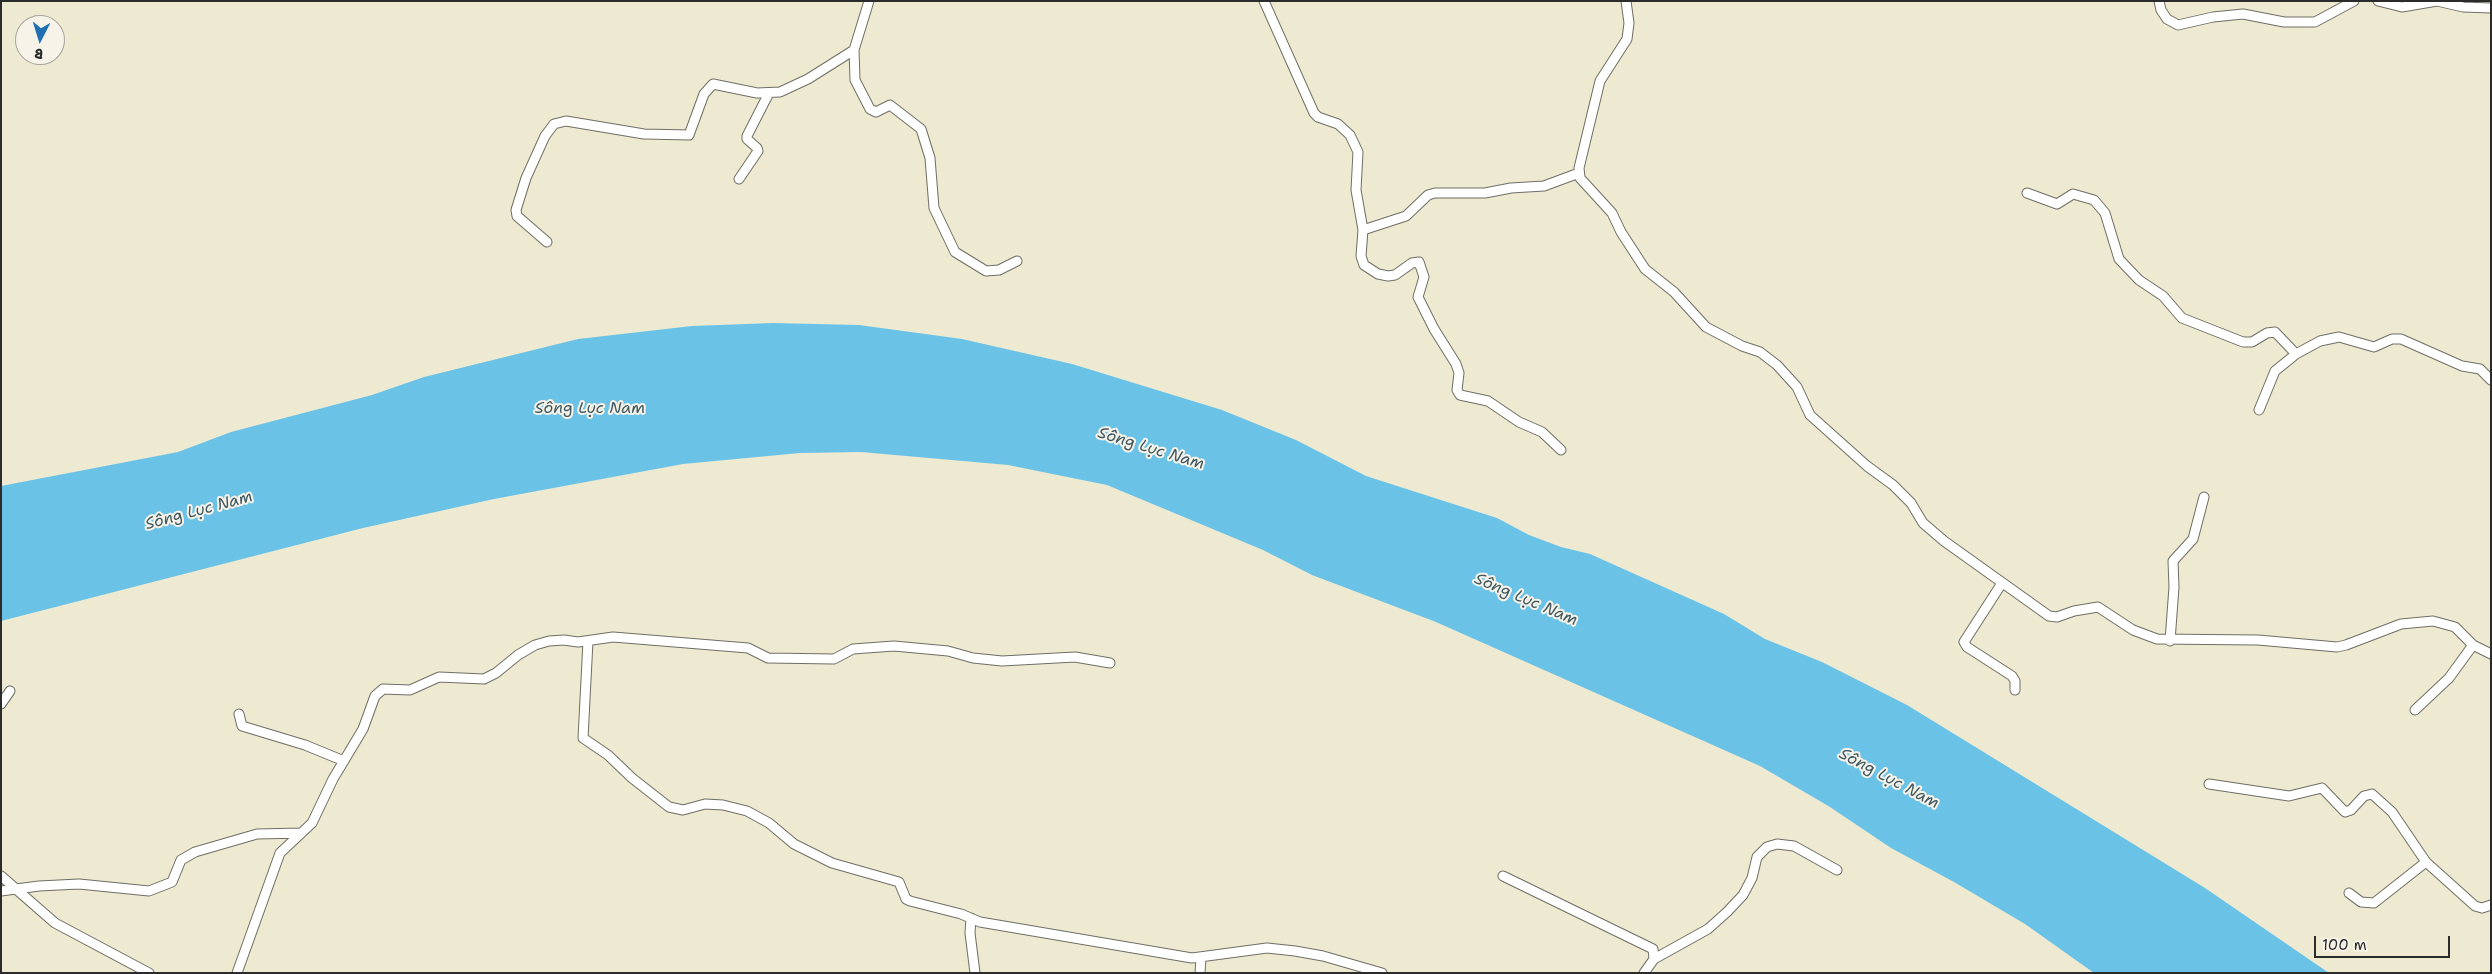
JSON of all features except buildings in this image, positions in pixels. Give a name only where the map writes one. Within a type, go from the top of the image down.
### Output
[{"type":"street","points":[[869,1],[854,50],[856,80],[870,109],[876,112],[890,104],[921,129],[930,158],[934,208],[955,252],[986,271],[999,270],[1017,261]]},
{"type":"street","points":[[1264,1],[1314,113],[1318,117],[1338,124],[1354,141],[1359,156],[1356,190],[1363,230],[1362,260],[1370,270],[1388,276],[1395,275],[1412,262],[1416,261],[1421,265],[1424,277],[1418,297],[1434,330],[1456,364],[1459,373],[1458,390],[1460,395],[1488,401],[1519,422],[1542,432],[1561,450]]},
{"type":"street","points":[[1626,1],[1629,23],[1627,39],[1600,81],[1579,174],[1584,184],[1612,213],[1639,262],[1650,274],[1674,292],[1706,327],[1742,346],[1760,352],[1777,365],[1797,387],[1810,415],[1893,485],[1911,503],[1923,523],[2002,583],[2049,616],[2059,616],[2098,607],[2133,630],[2157,639],[2170,641],[2258,640],[2337,646],[2346,645],[2401,624],[2433,622],[2455,627],[2473,645],[2491,654]]},
{"type":"street","points":[[2159,1],[2161,10],[2167,19],[2178,25],[2213,17],[2243,14],[2284,22],[2315,22],[2354,1]]},
{"type":"street","points":[[2378,1],[2402,7],[2437,1],[2463,7],[2491,8]]},
{"type":"street","points":[[547,242],[517,216],[516,210],[526,178],[546,136],[554,124],[566,121],[644,134],[686,136],[691,133],[704,94],[713,84],[734,90],[768,93],[780,92],[808,79],[854,50]]},
{"type":"street","points":[[738,179],[758,151],[758,148],[747,139],[747,136],[768,93]]},
{"type":"street","points":[[1363,230],[1406,216],[1428,196],[1435,193],[1485,193],[1510,188],[1544,186],[1579,174]]},
{"type":"street","points":[[2027,192],[2057,204],[2073,194],[2094,200],[2105,213],[2119,259],[2134,275],[2156,290],[2182,318],[2243,342],[2252,342],[2267,333],[2275,332],[2296,354]]},
{"type":"street","points":[[2259,410],[2275,371],[2296,354],[2320,342],[2335,338],[2344,338],[2374,347],[2396,338],[2462,366],[2480,370],[2491,380]]},
{"type":"street","points":[[2170,641],[2174,586],[2172,561],[2193,539],[2204,497]]},
{"type":"street","points":[[2002,583],[1964,642],[1967,646],[2012,676],[2015,681],[2015,690]]},
{"type":"street","points":[[237,973],[280,853],[312,823],[363,729],[375,696],[383,689],[410,690],[439,676],[484,679],[496,674],[518,655],[534,646],[564,640],[588,641],[614,637],[748,648],[768,658],[834,660],[854,649],[894,646],[948,651],[973,658],[1002,661],[1075,657],[1110,663]]},
{"type":"street","points":[[588,641],[583,738],[608,755],[654,796],[669,806],[678,809],[705,804],[723,805],[747,811],[769,824],[794,844],[832,863],[899,882],[906,898],[910,901],[971,918],[1028,931],[1053,933],[1175,956],[1201,958],[1271,948],[1323,956],[1382,973]]},
{"type":"street","points":[[2414,710],[2453,674],[2473,645]]},
{"type":"street","points":[[1,704],[10,691]]},
{"type":"street","points":[[239,714],[242,726],[304,745],[344,761]]},
{"type":"street","points":[[2209,784],[2288,796],[2322,788],[2345,812],[2350,810],[2364,796],[2372,794],[2396,818],[2426,862],[2475,906],[2482,908],[2491,905]]},
{"type":"street","points":[[1,890],[79,884],[149,891],[172,882],[181,860],[195,852],[258,834],[301,833]]},
{"type":"street","points":[[1644,973],[1654,958],[1708,929],[1728,912],[1743,895],[1752,878],[1757,857],[1767,847],[1777,844],[1794,846],[1837,870]]},
{"type":"street","points":[[2349,893],[2362,902],[2374,903],[2426,862]]},
{"type":"street","points":[[1,876],[54,923],[149,973]]},
{"type":"street","points":[[1503,876],[1653,949],[1654,958]]},
{"type":"street","points":[[971,918],[970,933],[975,973]]},
{"type":"street","points":[[1200,973],[1201,958]]},
{"type":"water","name":"Sông Lục Nam","points":[[773,323],[859,325],[962,339],[1072,364],[1222,410],[1296,440],[1366,476],[1497,518],[1529,535],[1561,547],[1590,554],[1724,614],[1765,639],[1822,662],[1907,705],[2205,888],[2329,973],[2094,973],[2025,924],[1954,882],[1891,848],[1830,807],[1760,766],[1436,622],[1312,575],[1263,550],[1107,485],[1008,465],[861,452],[800,453],[683,464],[494,499],[363,528],[1,621],[1,486],[178,452],[231,432],[372,395],[424,377],[578,339],[692,326]]}]
